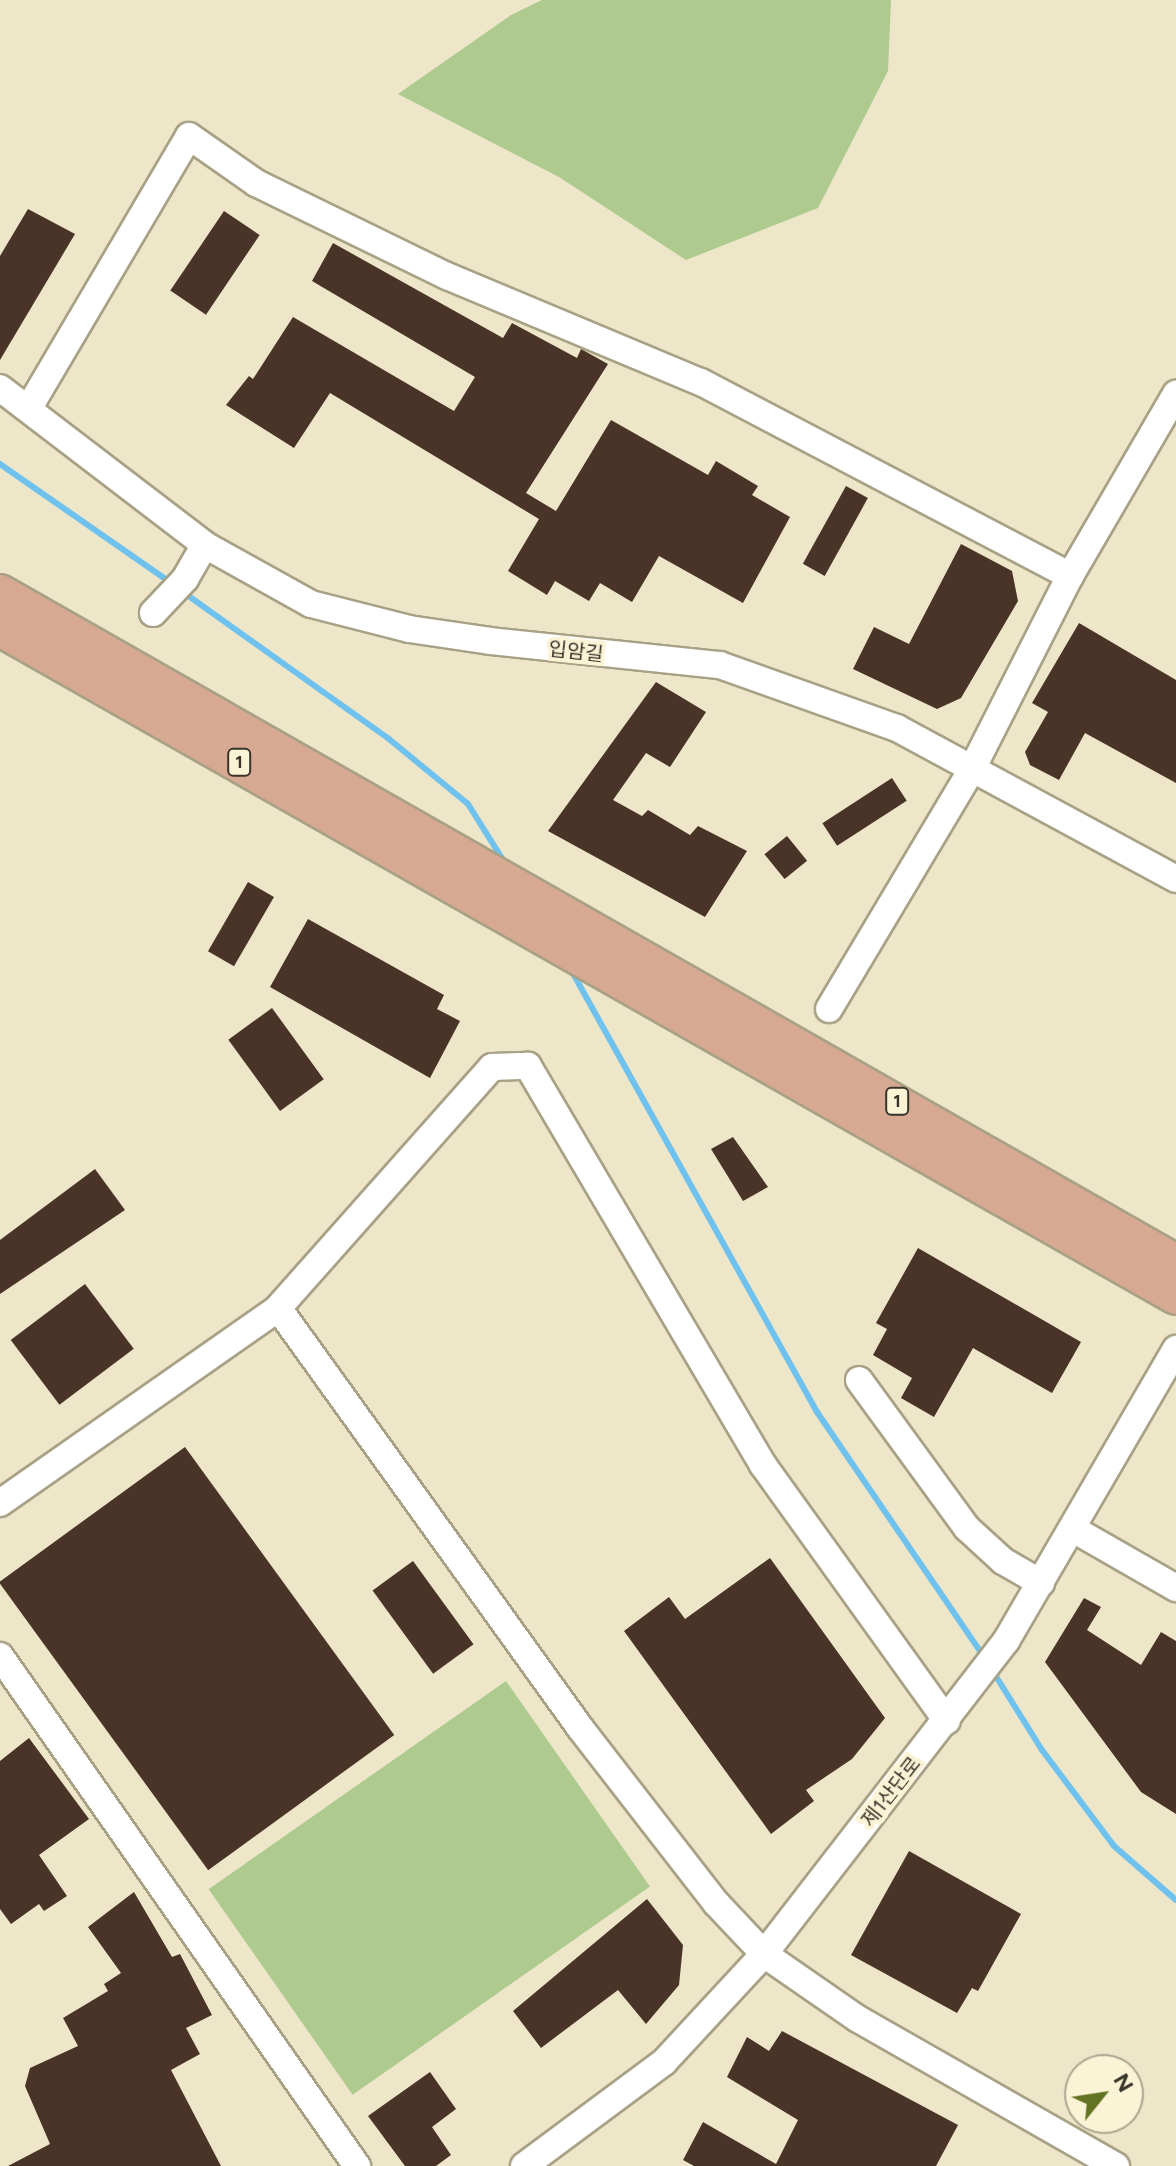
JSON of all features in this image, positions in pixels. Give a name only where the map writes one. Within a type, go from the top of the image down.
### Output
[{"type":"main road","name":"1","points":[[0,592],[1176,1262]]},
{"type":"main road","name":"1","points":[[0,629],[651,995],[1176,1297]]},
{"type":"street","points":[[30,406],[189,136],[256,183],[447,276],[701,382],[1070,576]]},
{"type":"street","name":"입암길","points":[[0,388],[30,406],[205,545],[268,583],[357,617],[548,649],[720,665],[897,728],[971,771],[1176,879]]},
{"type":"street","points":[[829,1009],[971,771],[1070,576],[1176,394]]},
{"type":"street","points":[[153,613],[179,586],[205,545]]},
{"type":"street","points":[[0,1503],[278,1308],[492,1067],[528,1066],[763,1465],[947,1721]]},
{"type":"street","points":[[278,1308],[581,1729],[716,1903],[764,1954],[858,2019],[1116,2166]]},
{"type":"street","name":"제1산단로","points":[[524,2166],[664,2062],[764,1954],[1006,1641],[1176,1349]]},
{"type":"street","points":[[859,1380],[967,1528],[1003,1561],[1041,1583]]},
{"type":"street","points":[[1073,1529],[1176,1588]]},
{"type":"street","points":[[0,1656],[357,2166]]},
{"type":"green space","points":[[542,0],[891,0],[888,71],[818,208],[686,260],[559,177],[398,94],[511,15]]},
{"type":"green space","points":[[506,1681],[650,1887],[353,2095],[209,1889]]},
{"type":"building","points":[[28,209],[75,234],[0,360],[0,256]]},
{"type":"building","points":[[224,211],[260,235],[206,315],[170,291]]},
{"type":"building","points":[[333,243],[503,338],[512,323],[577,358],[581,349],[608,364],[526,493],[556,511],[611,420],[708,475],[716,461],[758,486],[752,495],[790,517],[743,603],[659,556],[632,602],[600,583],[589,601],[555,581],[547,595],[508,571],[539,519],[330,393],[294,448],[226,405],[249,376],[253,379],[293,317],[454,411],[475,377],[312,281]]},
{"type":"building","points":[[846,486],[868,498],[825,576],[803,564]]},
{"type":"building","points":[[961,544],[1012,571],[1018,601],[961,698],[937,709],[853,669],[874,627],[909,644]]},
{"type":"building","points":[[1079,623],[1176,680],[1176,783],[1085,733],[1059,780],[1030,765],[1025,752],[1048,712],[1032,703]]},
{"type":"building","points":[[656,682],[706,712],[670,767],[646,753],[613,800],[642,816],[648,810],[690,835],[698,826],[747,851],[705,917],[548,831]]},
{"type":"building","points":[[892,778],[907,801],[837,846],[822,823]]},
{"type":"building","points":[[787,836],[807,861],[785,879],[764,854]]},
{"type":"building","points":[[248,882],[274,897],[234,966],[208,951]]},
{"type":"building","points":[[308,919],[444,995],[437,1009],[460,1021],[430,1078],[270,987]]},
{"type":"building","points":[[272,1008],[324,1079],[280,1111],[228,1040]]},
{"type":"building","points":[[733,1137],[768,1187],[743,1201],[711,1149]]},
{"type":"building","points":[[95,1169],[125,1210],[0,1294],[0,1240]]},
{"type":"building","points":[[918,1248],[1081,1342],[1052,1393],[973,1348],[934,1417],[901,1398],[912,1378],[873,1355],[887,1329],[876,1323]]},
{"type":"building","points":[[85,1284],[134,1349],[59,1405],[11,1340]]},
{"type":"building","points":[[185,1447],[394,1735],[208,1870],[0,1584]]},
{"type":"building","points":[[770,1558],[885,1718],[852,1759],[806,1790],[814,1801],[771,1834],[624,1631],[669,1597],[685,1619]]},
{"type":"building","points":[[413,1561],[474,1644],[433,1674],[373,1590]]},
{"type":"building","points":[[1084,1598],[1101,1607],[1087,1630],[1141,1665],[1161,1632],[1176,1641],[1176,1814],[1141,1792],[1045,1662]]},
{"type":"building","points":[[29,1738],[89,1819],[39,1855],[67,1896],[44,1911],[39,1904],[11,1924],[0,1909],[0,1761]]},
{"type":"building","points":[[909,1851],[1021,1914],[978,1991],[972,1988],[957,2013],[851,1955]]},
{"type":"building","points":[[134,1892],[172,1957],[180,1954],[212,2015],[186,2028],[200,2054],[171,2070],[221,2166],[8,2166],[50,2144],[25,2086],[30,2068],[78,2046],[63,2018],[108,1991],[104,1984],[121,1973],[88,1927]]},
{"type":"building","points":[[647,1899],[683,1945],[679,1985],[646,2024],[618,1990],[541,2048],[513,2011]]},
{"type":"building","points":[[782,2031],[958,2125],[936,2166],[694,2166],[683,2160],[703,2122],[776,2164],[798,2120],[727,2077],[747,2037],[769,2051]]},
{"type":"building","points":[[430,2072],[456,2109],[432,2127],[451,2155],[436,2166],[405,2166],[368,2116]]},
{"type":"waterway","points":[[0,464],[171,583]]},
{"type":"waterway","points":[[183,592],[389,739],[468,804],[505,863]]},
{"type":"waterway","points":[[570,968],[817,1412],[984,1657]]},
{"type":"waterway","points":[[992,1670],[1042,1750],[1114,1846],[1176,1900]]}]
